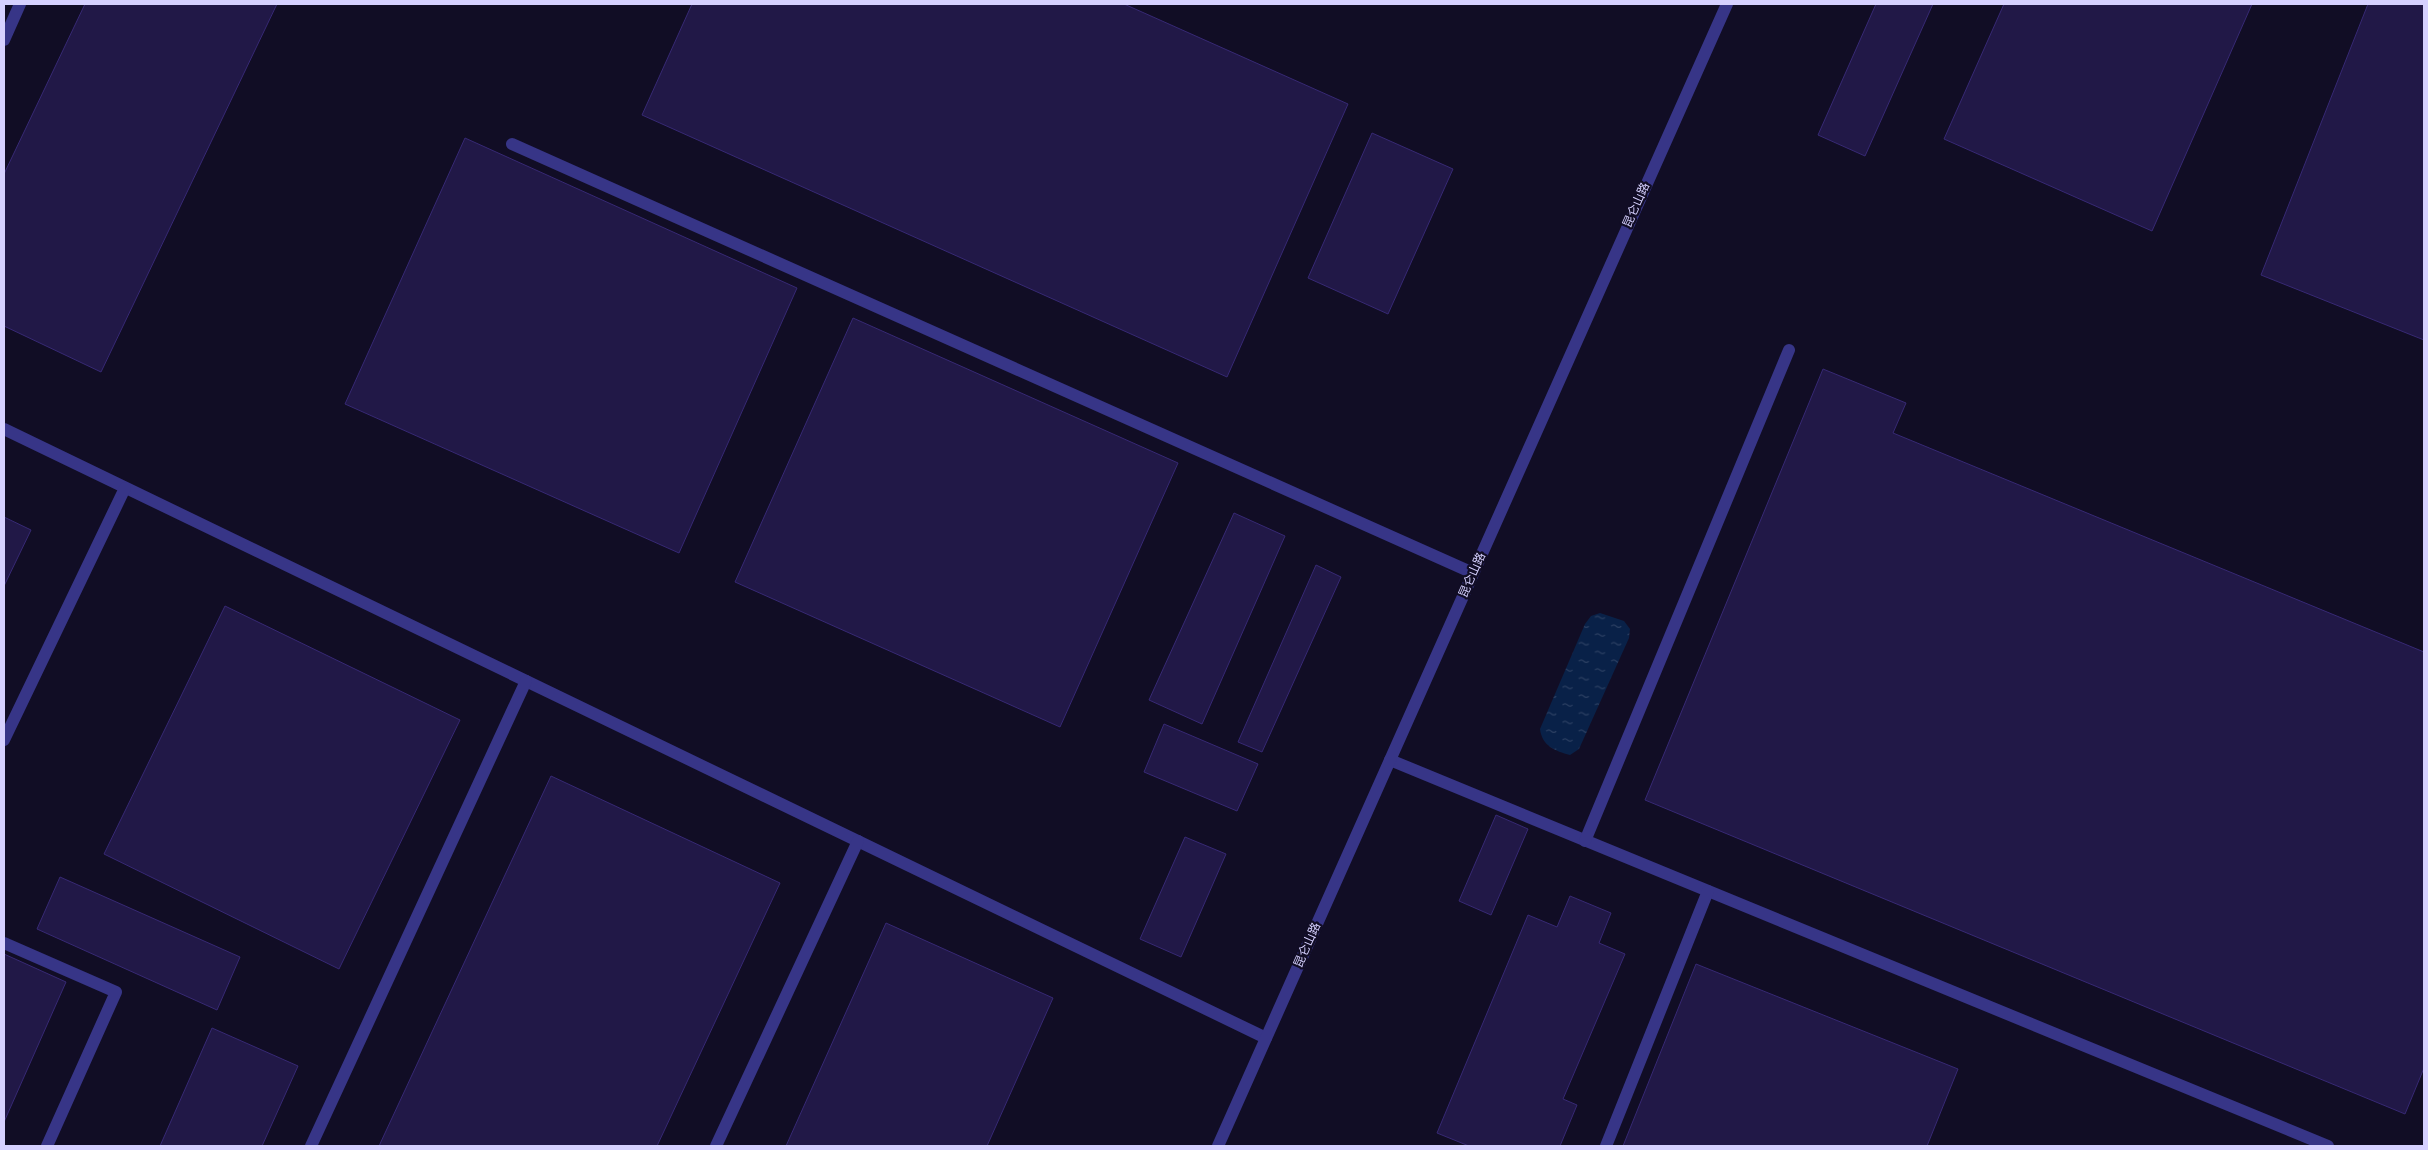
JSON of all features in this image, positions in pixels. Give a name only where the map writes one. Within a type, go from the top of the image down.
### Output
[{"type":"street","points":[[4,40],[20,4]]},
{"type":"street","name":"昆仑山路","points":[[1218,1146],[1727,4]]},
{"type":"street","points":[[512,144],[1473,573]]},
{"type":"street","points":[[1585,841],[1789,350]]},
{"type":"street","points":[[4,429],[1266,1038]]},
{"type":"street","points":[[4,740],[125,488]]},
{"type":"street","points":[[311,1146],[526,681]]},
{"type":"street","points":[[1390,760],[2328,1146]]},
{"type":"street","points":[[716,1146],[858,841]]},
{"type":"street","points":[[1606,1146],[1708,891]]},
{"type":"street","points":[[4,943],[116,992],[46,1146]]},
{"type":"water","points":[[1600,613],[1624,621],[1630,629],[1629,638],[1579,749],[1570,755],[1559,752],[1546,744],[1540,729],[1585,624],[1591,616]]},
{"type":"building","points":[[85,4],[277,4],[101,372],[4,326],[4,174]]},
{"type":"building","points":[[692,4],[1124,4],[1348,104],[1227,377],[642,115]]},
{"type":"building","points":[[1876,4],[1933,4],[1865,156],[1818,135]]},
{"type":"building","points":[[2004,4],[2252,4],[2152,231],[1944,139]]},
{"type":"building","points":[[2368,4],[2424,4],[2424,340],[2261,275]]},
{"type":"building","points":[[1372,133],[1453,169],[1388,314],[1308,278]]},
{"type":"building","points":[[465,138],[797,288],[679,553],[345,404]]},
{"type":"building","points":[[853,318],[1178,463],[1060,727],[735,582]]},
{"type":"building","points":[[1823,369],[1906,403],[1893,433],[2424,652],[2424,1068],[2405,1114],[1645,800]]},
{"type":"building","points":[[1234,513],[1285,536],[1202,724],[1149,700]]},
{"type":"building","points":[[4,517],[31,530],[4,586]]},
{"type":"building","points":[[1316,565],[1341,577],[1262,752],[1238,742]]},
{"type":"building","points":[[225,606],[460,720],[339,969],[104,854]]},
{"type":"building","points":[[1164,724],[1258,764],[1237,811],[1144,772]]},
{"type":"building","points":[[551,776],[780,883],[657,1146],[379,1146]]},
{"type":"building","points":[[1496,815],[1528,829],[1491,915],[1459,901]]},
{"type":"building","points":[[1185,837],[1226,854],[1181,957],[1140,939]]},
{"type":"building","points":[[60,877],[240,957],[217,1010],[37,929]]},
{"type":"building","points":[[1570,896],[1611,913],[1599,943],[1625,954],[1563,1099],[1577,1105],[1560,1146],[1469,1146],[1437,1133],[1528,915],[1557,927]]},
{"type":"building","points":[[886,923],[1053,998],[987,1146],[786,1146]]},
{"type":"building","points":[[4,954],[66,982],[4,1122]]},
{"type":"building","points":[[1696,964],[1958,1069],[1927,1146],[1623,1146]]},
{"type":"building","points":[[212,1028],[298,1066],[262,1146],[160,1146]]}]
